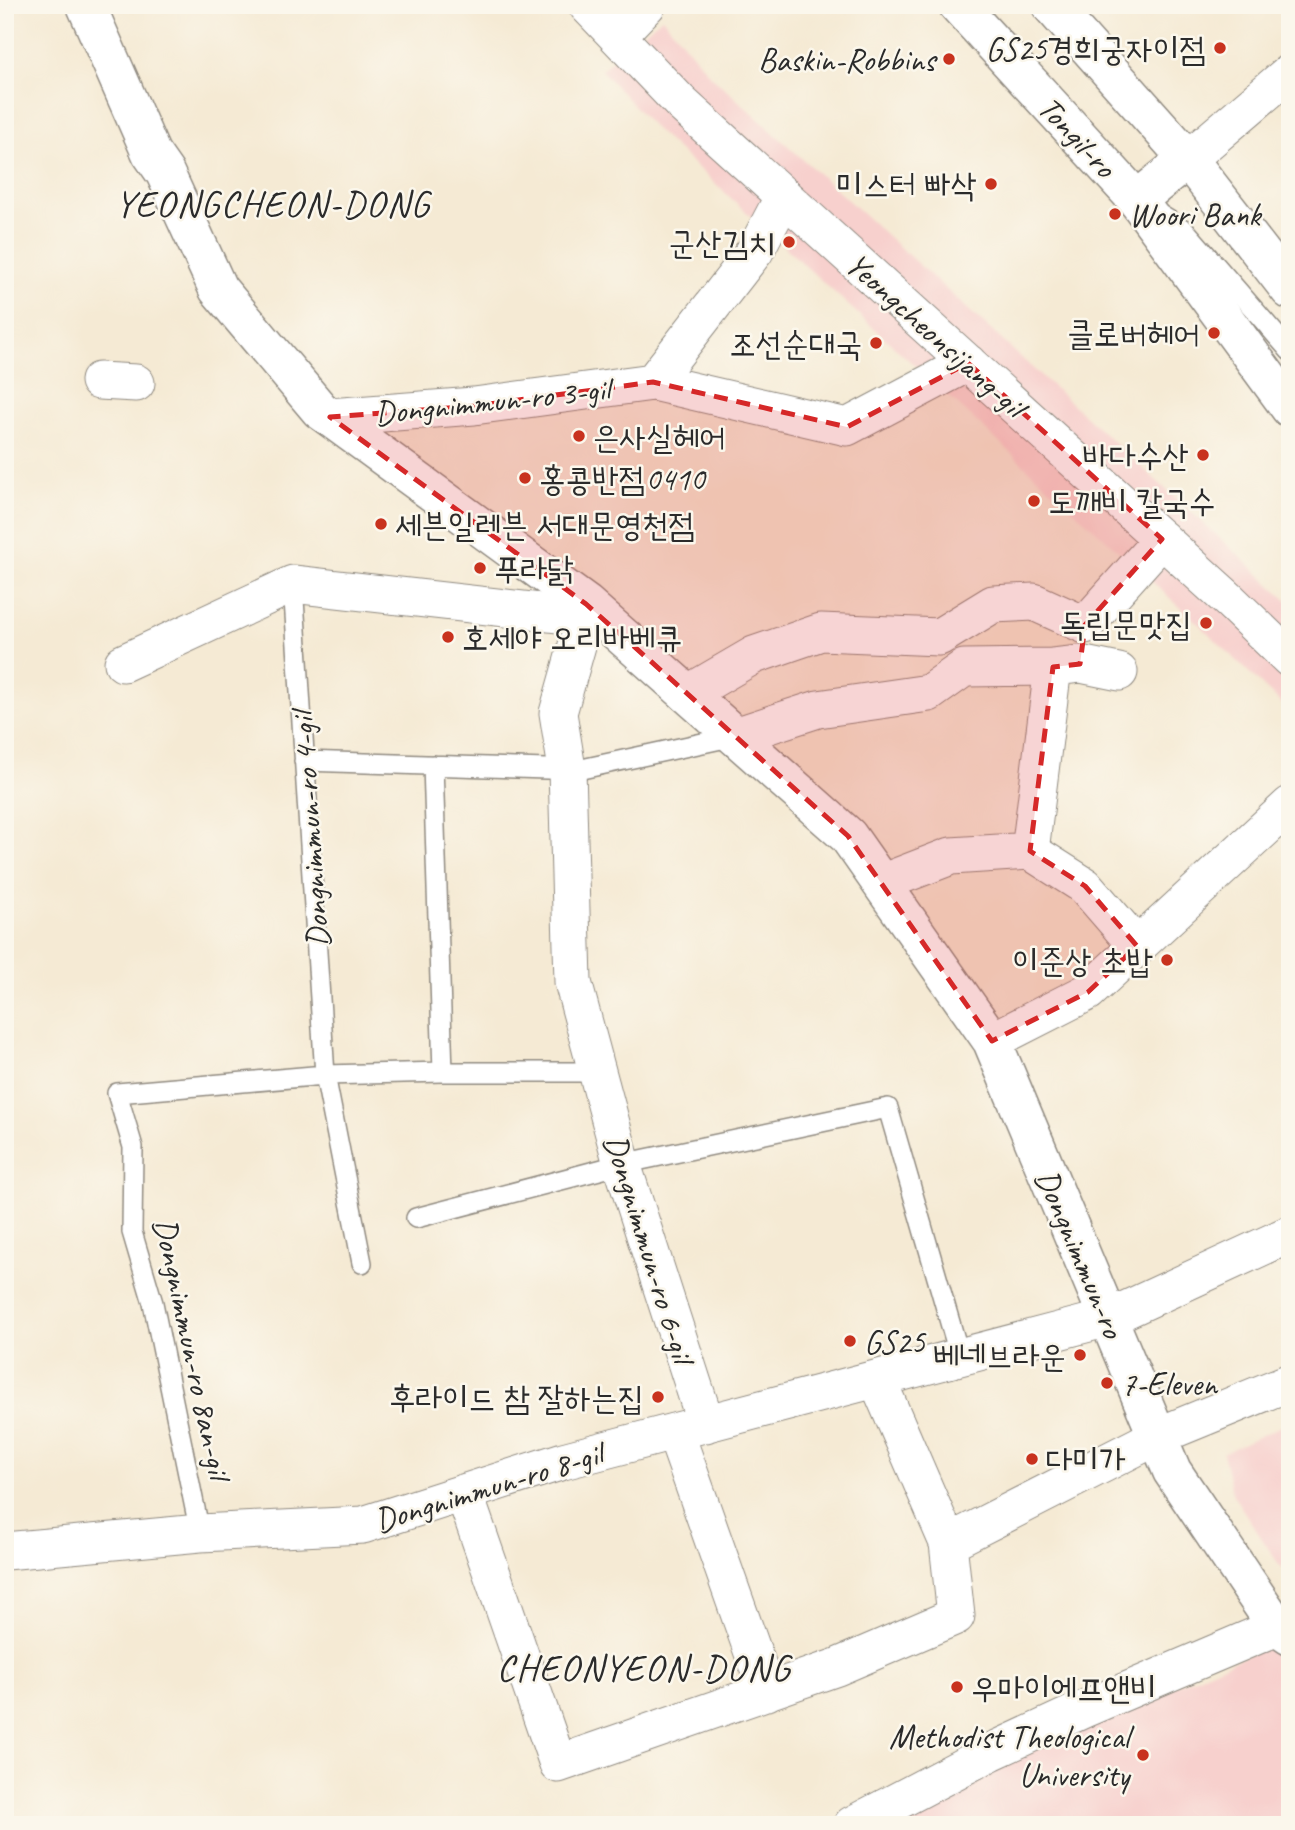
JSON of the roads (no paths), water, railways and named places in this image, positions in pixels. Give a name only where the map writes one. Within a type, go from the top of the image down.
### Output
[{"type":"main road","name":"Dongnimmun-ro","points":[[86,5],[151,153],[165,173],[218,289],[320,410],[586,604],[594,618],[687,694],[848,836],[992,1041],[1172,1471],[1284,1632]]},
{"type":"main road","name":"Tongil-ro","points":[[958,5],[1137,200],[1290,408]]},
{"type":"main road","name":"Tongil-ro","points":[[1051,5],[1188,159],[1290,290]]},
{"type":"main road","points":[[1137,200],[1188,159]]},
{"type":"street","name":"Yeongcheonsijang-gil","points":[[587,5],[682,104],[1230,601],[1290,659]]},
{"type":"street","points":[[617,36],[647,5]]},
{"type":"street","points":[[1188,159],[1290,72]]},
{"type":"street","name":"Dongnimmun-ro 3-gil","points":[[653,382],[755,251],[784,196]]},
{"type":"street","name":"Dongnimmun-ro 3-gil","points":[[330,417],[474,406],[653,382],[847,427],[968,363]]},
{"type":"street","points":[[99,381],[136,383]]},
{"type":"street","points":[[1030,851],[1067,665],[1085,625],[1162,539]]},
{"type":"street","points":[[123,663],[293,584],[594,618]]},
{"type":"street","points":[[687,694],[754,655],[821,632],[939,636],[993,604],[1034,602],[1085,625]]},
{"type":"street","name":"Dongnimmun-ro 6-gil","points":[[594,618],[558,713],[567,769],[573,982],[690,1428],[767,1692]]},
{"type":"street","points":[[735,736],[818,709],[929,693],[964,668],[1067,665],[1119,672]]},
{"type":"street","points":[[992,1041],[1088,992],[1290,805]]},
{"type":"street","points":[[881,883],[951,856],[1030,851],[1085,886],[1137,946]]},
{"type":"street","name":"Dongnimmun-ro 8-gil","points":[[5,1551],[200,1533],[363,1525],[563,1461],[1108,1318],[1290,1234]]},
{"type":"street","points":[[464,1493],[558,1764],[837,1667],[956,1616],[948,1543],[877,1379]]},
{"type":"street","points":[[948,1543],[1157,1436],[1290,1382]]},
{"type":"street","points":[[852,1825],[991,1752],[1072,1714],[1284,1632]]},
{"type":"lane","points":[[1137,200],[1185,230],[1290,351]]},
{"type":"lane","name":"Dongnimmun-ro 4-gil","points":[[293,584],[325,1075],[362,1263]]},
{"type":"lane","points":[[304,761],[578,770],[735,736]]},
{"type":"lane","points":[[433,765],[443,1072]]},
{"type":"lane","points":[[325,1075],[597,1072]]},
{"type":"lane","name":"Dongnimmun-ro 8an-gil","points":[[200,1533],[153,1303],[132,1232],[132,1147],[117,1093],[325,1075]]},
{"type":"lane","points":[[416,1218],[622,1164],[888,1108],[960,1357]]},
{"type":"place","name":"GS25경희궁자이점","points":[[1220,48]]},
{"type":"place","name":"Baskin-Robbins","points":[[949,59]]},
{"type":"place","name":"미스터 빠삭","points":[[991,184]]},
{"type":"place","name":"Woori Bank","points":[[1115,214]]},
{"type":"place","name":"군산김치","points":[[789,242]]},
{"type":"place","name":"클로버헤어","points":[[1214,333]]},
{"type":"place","name":"조선순대국","points":[[876,343]]},
{"type":"place","name":"은사실헤어","points":[[579,436]]},
{"type":"place","name":"바다수산","points":[[1203,455]]},
{"type":"place","name":"홍콩반점0410","points":[[525,478]]},
{"type":"place","name":"도깨비 칼국수","points":[[1034,501]]},
{"type":"place","name":"세븐일레븐 서대문영천점","points":[[381,524]]},
{"type":"place","name":"푸라닭","points":[[480,568]]},
{"type":"place","name":"독립문맛집","points":[[1206,623]]},
{"type":"place","name":"호세야 오리바베큐","points":[[448,637]]},
{"type":"place","name":"이준상 초밥","points":[[1167,960]]},
{"type":"place","name":"GS25","points":[[850,1341]]},
{"type":"place","name":"베네브라운","points":[[1080,1355]]},
{"type":"place","name":"7-Eleven","points":[[1107,1383]]},
{"type":"place","name":"후라이드 참 잘하는집","points":[[658,1397]]},
{"type":"place","name":"다미가","points":[[1032,1459]]},
{"type":"place","name":"우마이에프앤비","points":[[957,1687]]},
{"type":"place","name":"Methodist Theological University","points":[[1143,1755]]},
{"type":"district","name":"YEONGCHEON-DONG","points":[[273,203]]},
{"type":"district","name":"CHEONYEON-DONG","points":[[644,1667]]}]
